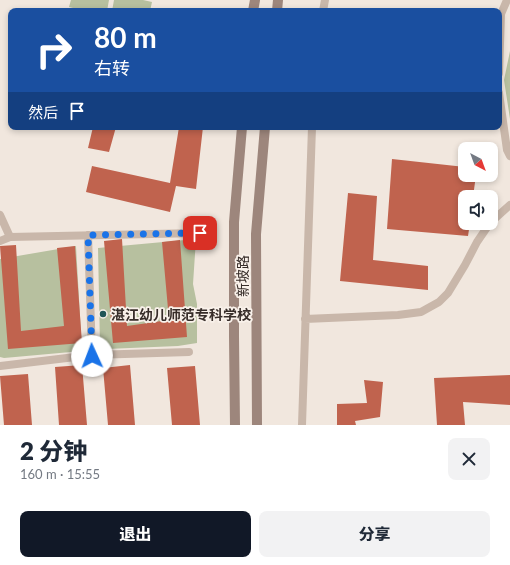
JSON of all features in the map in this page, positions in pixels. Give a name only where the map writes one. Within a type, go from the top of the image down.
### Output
[{"type":"street","points":[[502,11],[506,0]]},
{"type":"street","points":[[502,114],[507,150],[510,156]]},
{"type":"street","name":"新坡路","points":[[235,425],[234,222],[242,130]]},
{"type":"street","name":"新坡路","points":[[257,425],[256,234],[265,130]]},
{"type":"street","points":[[302,425],[312,130]]},
{"type":"street","points":[[498,215],[510,205]]},
{"type":"street","points":[[0,215],[10,237]]},
{"type":"street","points":[[305,319],[398,315],[421,312],[439,302],[448,293],[485,230]]},
{"type":"street","points":[[0,241],[10,237],[200,233]]},
{"type":"street","points":[[88,235],[92,356]]},
{"type":"street","points":[[0,366],[92,356],[189,352]]},
{"type":"green space","points":[[71,0],[109,0],[108,8],[69,7]]},
{"type":"green space","points":[[114,0],[143,0],[152,2],[151,8],[113,8]]},
{"type":"green space","points":[[510,51],[510,119],[504,80]]},
{"type":"green space","points":[[196,239],[193,284],[197,304],[197,343],[178,346],[106,349],[100,346],[98,248]]},
{"type":"green space","points":[[76,246],[82,351],[4,358],[0,357],[0,259]]},
{"type":"building","points":[[92,130],[115,130],[109,152],[88,148]]},
{"type":"building","points":[[179,130],[203,130],[196,189],[176,186],[170,212],[86,192],[92,166],[170,183]]},
{"type":"building","points":[[392,159],[458,166],[458,182],[475,182],[474,190],[458,190],[458,230],[469,230],[468,236],[387,229]]},
{"type":"building","points":[[348,193],[377,196],[373,260],[428,266],[428,290],[340,281]]},
{"type":"building","points":[[122,239],[127,326],[169,320],[162,242],[180,240],[187,337],[113,343],[104,241]]},
{"type":"building","points":[[16,245],[21,331],[64,326],[57,248],[75,246],[82,343],[8,349],[0,246]]},
{"type":"building","points":[[82,365],[87,425],[59,425],[55,367]]},
{"type":"building","points":[[130,365],[135,425],[108,425],[103,368]]},
{"type":"building","points":[[195,366],[200,425],[172,425],[167,368]]},
{"type":"building","points":[[28,374],[32,425],[4,425],[0,376]]},
{"type":"building","points":[[510,375],[510,405],[463,402],[465,425],[437,425],[434,378]]},
{"type":"building","points":[[364,380],[383,382],[380,417],[355,421],[356,425],[337,425],[337,404],[367,403]]},
{"type":"place","name":"湛江幼儿师范专科学校","points":[[103,314]]},
{"type":"route","points":[[92,356],[88,235],[200,233]]}]
